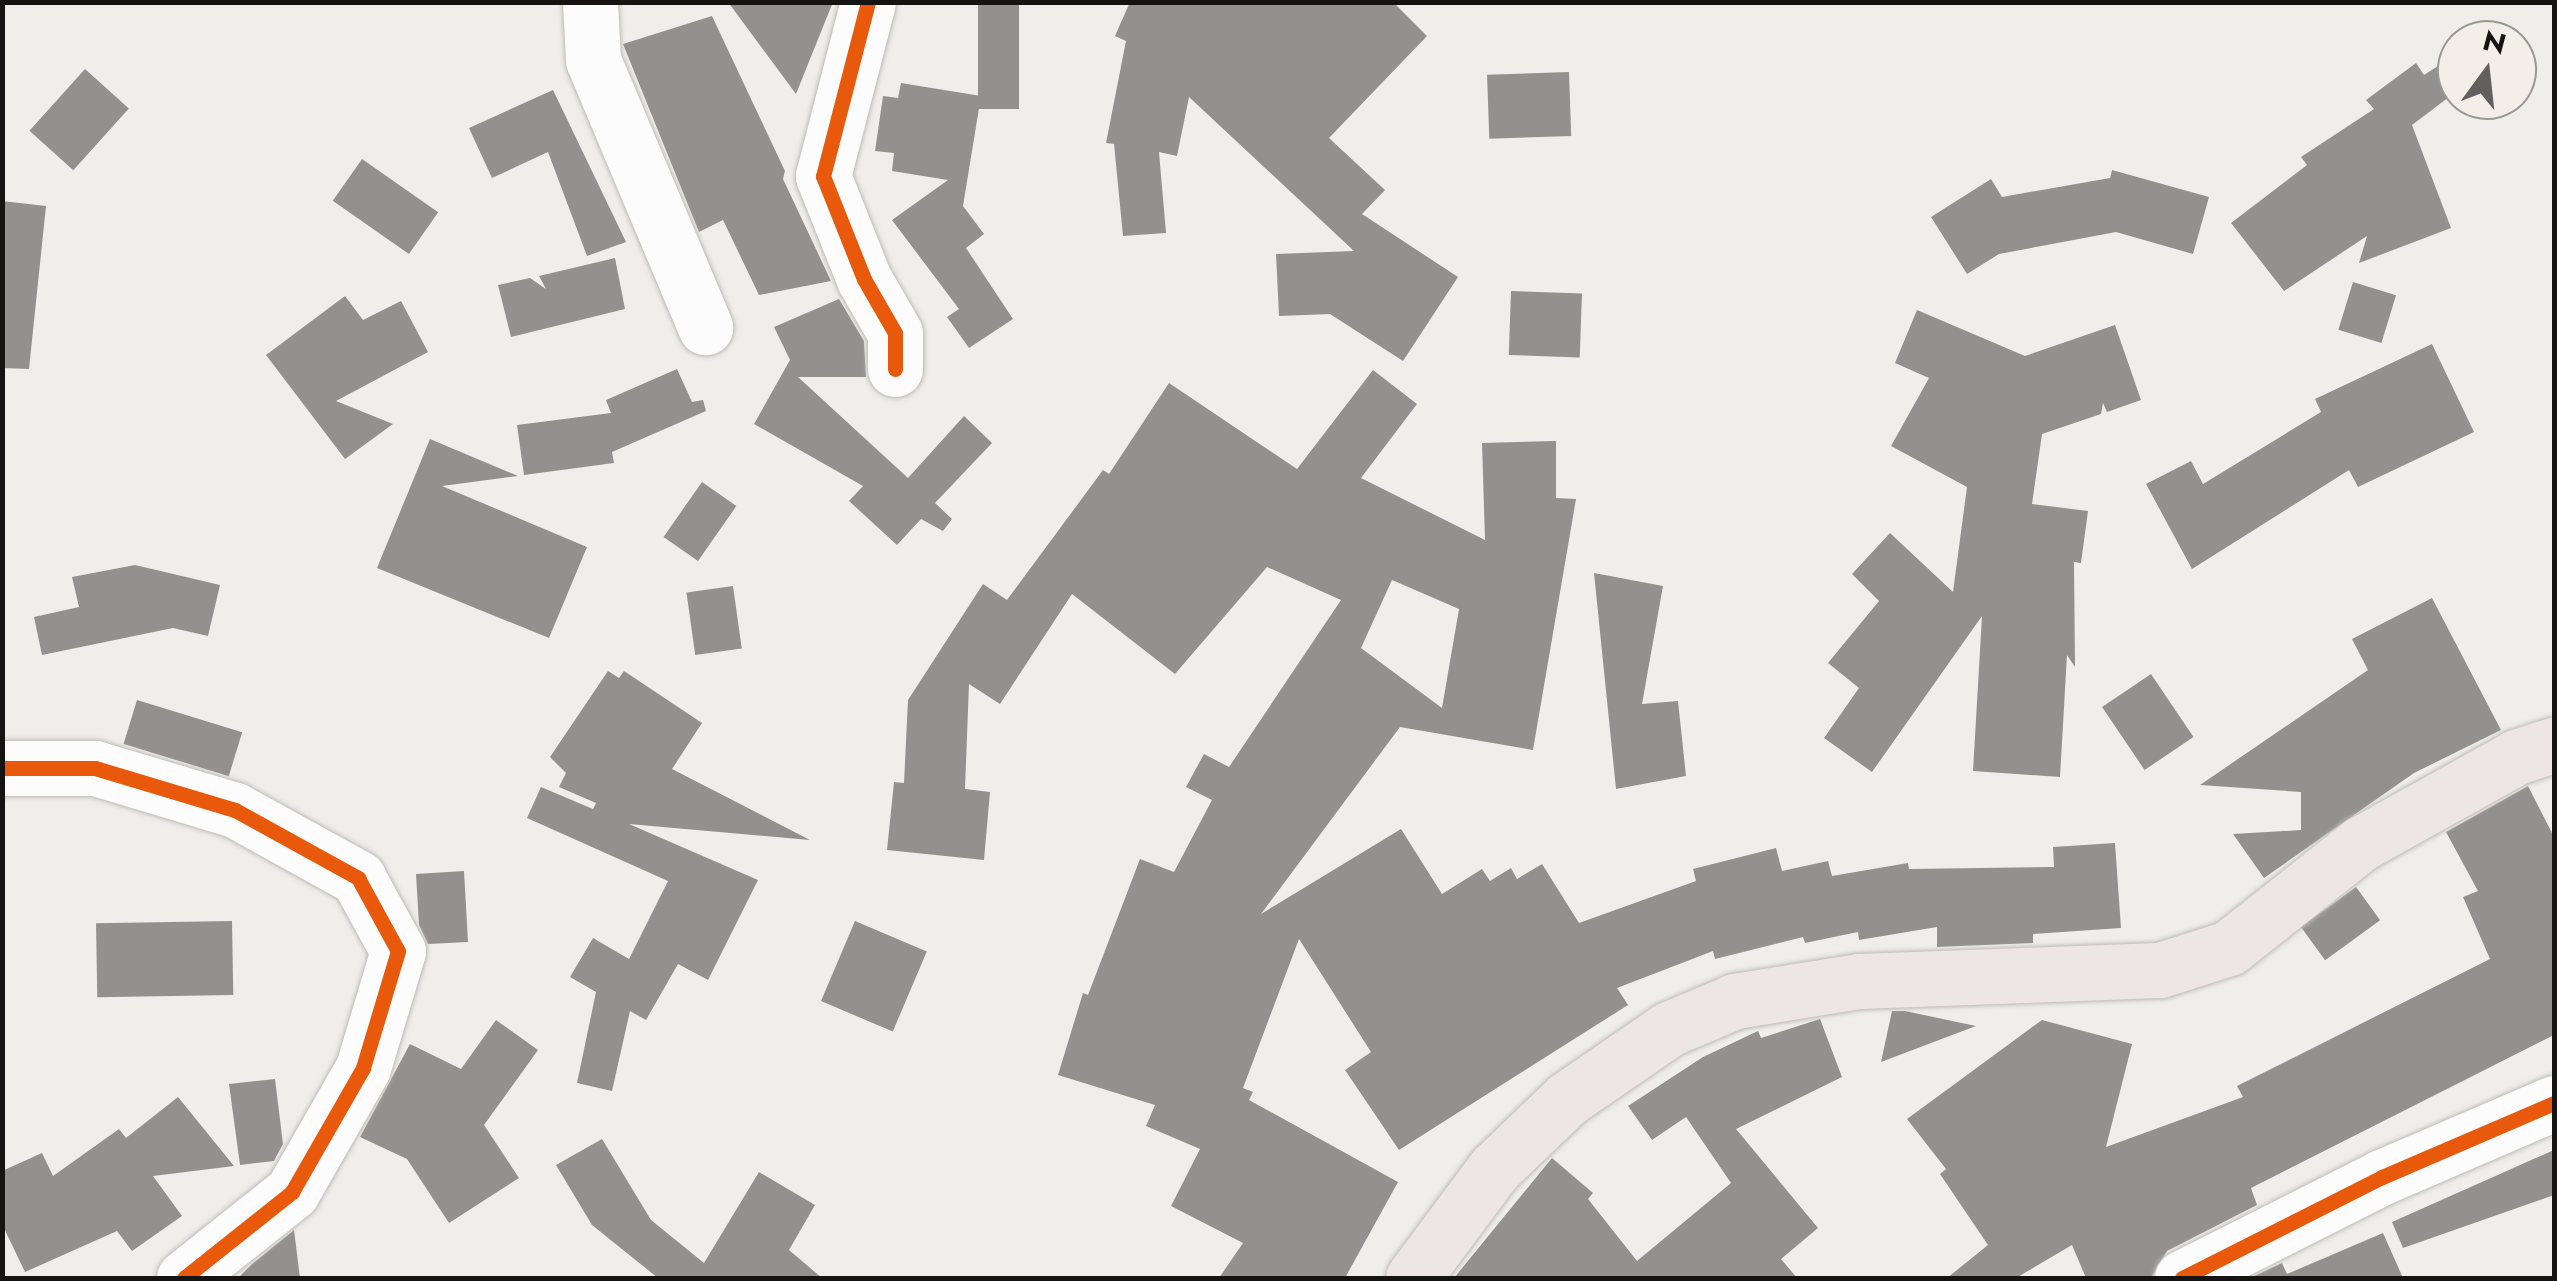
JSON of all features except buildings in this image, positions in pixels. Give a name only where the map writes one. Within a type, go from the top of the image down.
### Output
[{"type":"main road","points":[[1413,1278],[1506,1158],[1567,1099],[1669,1029],[1735,1001],[1860,981],[2160,970],[2194,960],[2229,948],[2360,844],[2516,757],[2554,745]]},
{"type":"street","points":[[590,2],[593,60],[705,326]]},
{"type":"street","points":[[868,2],[824,176],[864,279],[895,333],[895,370]]},
{"type":"street","points":[[2,768],[95,768],[235,810],[358,878],[398,951],[363,1068],[292,1192],[184,1278]]},
{"type":"street","points":[[2182,1278],[2382,1177],[2554,1103]]},
{"type":"cycle path","points":[[868,2],[823,176],[864,279],[895,333],[895,369]]},
{"type":"cycle path","points":[[2,768],[95,768],[235,810],[358,878],[398,951],[363,1068],[292,1192],[184,1278]]},
{"type":"cycle path","points":[[2182,1278],[2382,1177],[2554,1103]]}]
